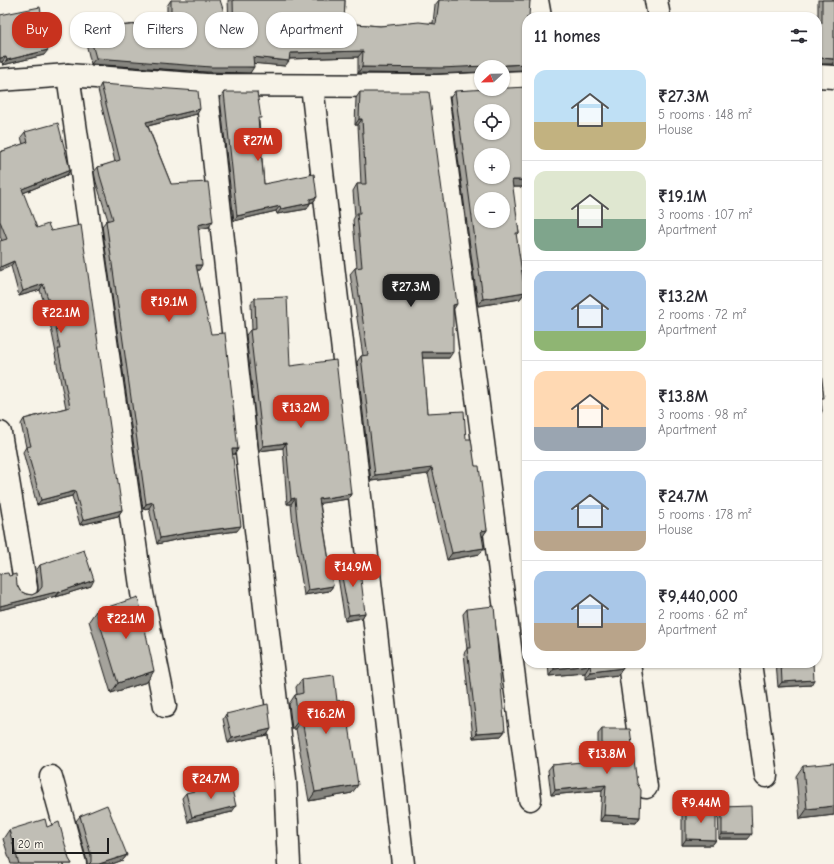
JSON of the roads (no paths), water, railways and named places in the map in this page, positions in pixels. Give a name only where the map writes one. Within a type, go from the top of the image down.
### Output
[{"type":"street","points":[[537,0],[539,12]]},
{"type":"street","points":[[656,0],[658,12]]},
{"type":"street","points":[[0,80],[68,75],[206,85],[436,86],[474,84]]},
{"type":"street","points":[[68,75],[142,593],[165,706]]},
{"type":"street","points":[[822,76],[834,76]]},
{"type":"street","points":[[510,83],[522,82]]},
{"type":"street","points":[[206,85],[234,342],[285,779],[289,864]]},
{"type":"street","points":[[312,86],[403,864]]},
{"type":"street","points":[[436,86],[530,799]]},
{"type":"street","points":[[0,433],[26,588]]},
{"type":"street","points":[[631,668],[646,787]]},
{"type":"street","points":[[751,668],[766,776]]},
{"type":"street","points":[[51,777],[75,864]]}]
